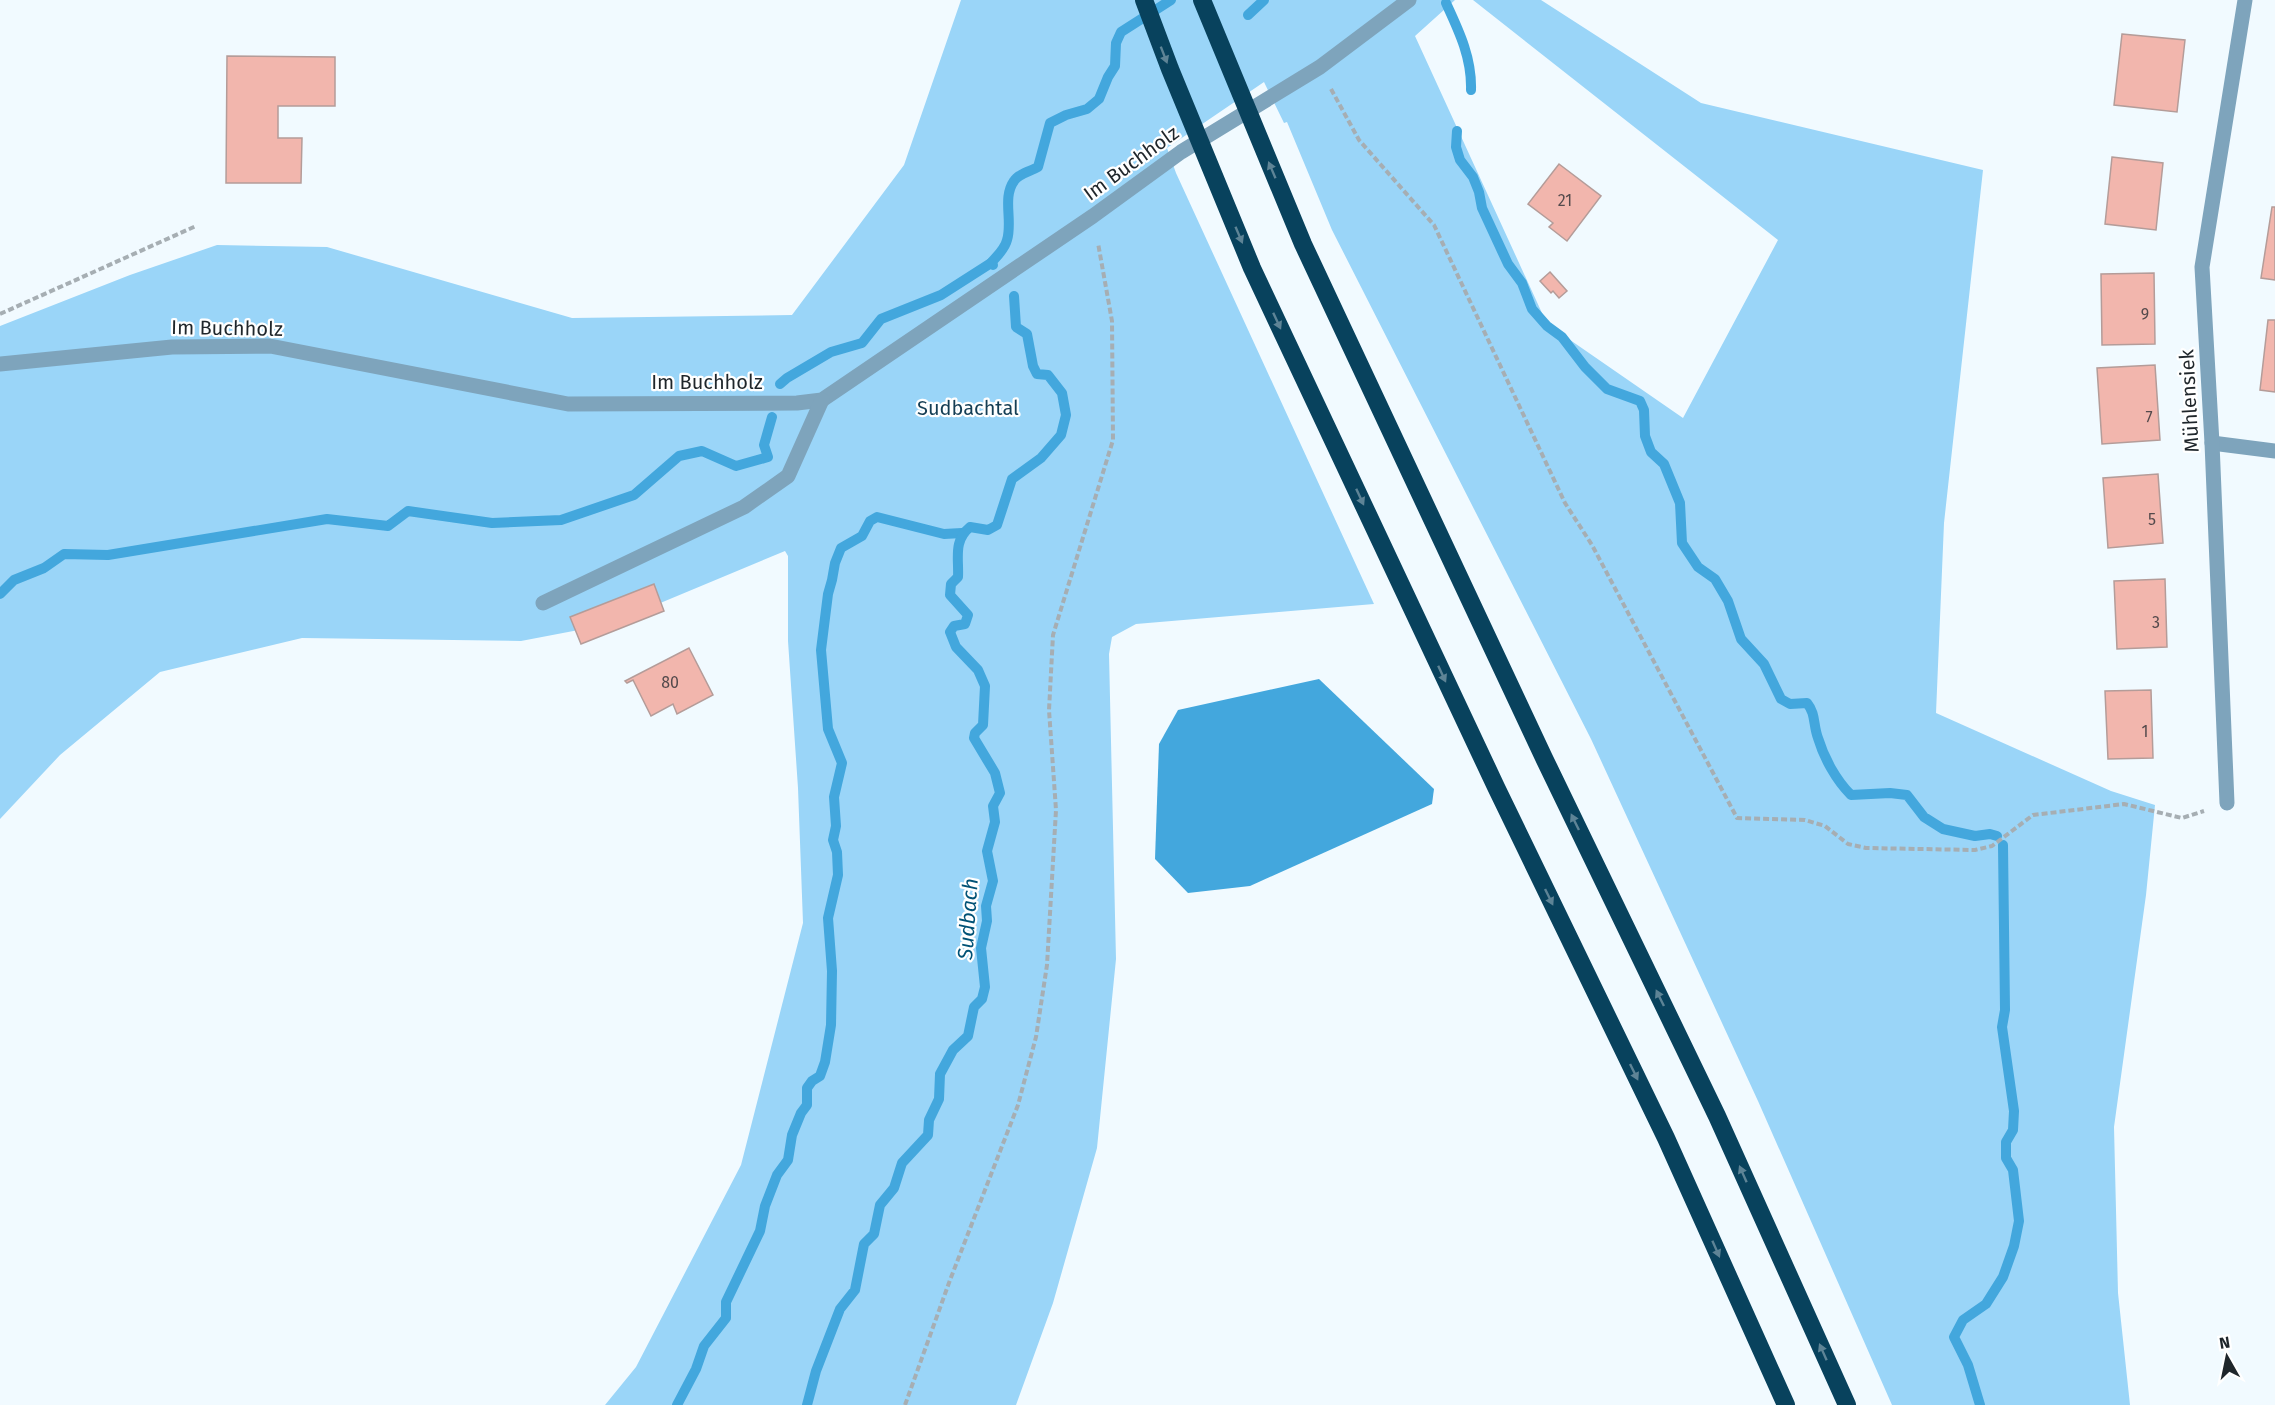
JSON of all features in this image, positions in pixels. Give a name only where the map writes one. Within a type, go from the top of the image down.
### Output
[{"type":"highway","points":[[1144,0],[1252,268],[1496,787],[1666,1138],[1786,1405]]},
{"type":"highway","points":[[1202,0],[1303,244],[1544,758],[1717,1116],[1847,1405]]},
{"type":"street","points":[[1320,67],[1409,0]]},
{"type":"street","name":"Mühlensiek","points":[[2227,803],[2202,267],[2245,0]]},
{"type":"street","name":"Im Buchholz","points":[[0,364],[172,347],[270,346],[568,404],[797,403],[822,400],[1093,216],[1181,152],[1320,67]]},
{"type":"street","points":[[543,603],[744,507],[788,476],[822,400]]},
{"type":"street","points":[[2212,443],[2275,451]]},
{"type":"path","points":[[1320,67],[1359,140],[1434,225],[1565,504],[1592,545],[1737,818],[1805,820],[1825,826],[1848,844],[1866,848],[1975,850],[1992,846],[2033,815],[2124,804],[2182,818],[2227,803]]},
{"type":"path","points":[[904,1405],[1018,1105],[1038,1026],[1047,965],[1056,810],[1049,710],[1053,635],[1113,441],[1112,321],[1093,216]]},
{"type":"path","points":[[0,314],[196,226]]},
{"type":"green space","name":"Sudbachtal","points":[[961,0],[1455,0],[1415,36],[1547,324],[1683,418],[1778,240],[1473,0],[1541,0],[1701,103],[1983,170],[1944,523],[1936,713],[2111,791],[2155,805],[2146,895],[2114,1127],[2118,1293],[2130,1405],[1892,1405],[1758,1101],[1591,739],[1332,230],[1287,122],[1284,123],[1264,82],[1167,148],[1176,173],[1374,604],[1136,624],[1112,637],[1109,654],[1116,959],[1097,1148],[1053,1303],[1016,1405],[605,1405],[636,1367],[741,1165],[803,923],[798,788],[788,641],[788,556],[785,551],[610,624],[521,641],[302,638],[160,672],[60,755],[0,819],[0,326],[130,275],[217,245],[327,247],[572,318],[792,315],[904,165]]},
{"type":"shaded area","points":[[1319,679],[1434,789],[1432,804],[1250,886],[1188,893],[1155,859],[1159,744],[1178,710]]},
{"type":"building","points":[[2122,34],[2185,40],[2177,112],[2114,105]]},
{"type":"building","points":[[227,56],[335,57],[335,106],[278,106],[278,138],[302,138],[301,183],[226,183]]},
{"type":"building","points":[[2112,157],[2163,163],[2156,230],[2105,224]]},
{"type":"building","points":[[1559,164],[1601,196],[1567,241],[1549,227],[1553,223],[1528,204]]},
{"type":"building","points":[[2272,207],[2275,207],[2275,280],[2261,278]]},
{"type":"building","points":[[1550,272],[1567,291],[1559,298],[1540,281]]},
{"type":"building","points":[[2154,273],[2155,344],[2102,345],[2101,274]]},
{"type":"building","points":[[2268,320],[2275,320],[2275,392],[2260,390]]},
{"type":"building","points":[[2155,365],[2160,440],[2102,444],[2097,368]]},
{"type":"building","points":[[2158,474],[2163,543],[2108,548],[2103,478]]},
{"type":"building","points":[[2165,579],[2167,647],[2117,649],[2114,581]]},
{"type":"building","points":[[654,584],[664,611],[581,644],[570,617]]},
{"type":"building","points":[[689,648],[713,695],[677,714],[673,704],[651,716],[633,680],[627,683],[625,681]]},
{"type":"building","points":[[2151,690],[2153,758],[2108,759],[2105,691]]},
{"type":"waterway","name":"Sudbach","points":[[993,265],[991,263],[1003,249],[1009,233],[1010,188],[1018,176],[1038,167],[1050,123],[1066,115],[1087,109],[1099,99],[1115,66],[1116,43],[1121,32],[1171,0]]},
{"type":"waterway","name":"Sudbach","points":[[1248,15],[1264,0]]},
{"type":"waterway","points":[[1446,3],[1467,56],[1471,90]]},
{"type":"waterway","points":[[1457,131],[1456,147],[1460,160],[1473,177],[1482,208],[1508,264],[1522,283],[1532,309],[1547,326],[1562,337],[1585,367],[1607,389],[1640,401],[1644,410],[1645,436],[1651,452],[1664,464],[1680,503],[1682,543],[1698,567],[1715,579],[1728,601],[1741,639],[1764,664],[1781,699],[1790,704],[1807,703],[1810,707],[1816,733],[1840,783],[1851,795],[1890,793],[1907,795],[1924,817],[1943,829],[1975,836],[1990,834],[1997,836]]},
{"type":"waterway","points":[[780,384],[831,352],[862,343],[881,319],[941,295],[991,263]]},
{"type":"waterway","name":"Sudbach","points":[[807,1405],[816,1371],[840,1309],[855,1290],[864,1244],[874,1234],[880,1205],[894,1188],[902,1163],[928,1135],[929,1120],[939,1099],[940,1074],[953,1050],[968,1036],[974,1007],[982,999],[985,987],[981,948],[987,921],[986,906],[993,881],[987,851],[995,822],[993,806],[1000,793],[995,773],[974,738],[975,733],[983,725],[985,686],[978,670],[956,647],[950,632],[954,626],[965,624],[968,615],[950,595],[951,584],[958,577],[958,550],[965,532],[970,527],[988,530],[997,525],[1012,479],[1041,458],[1061,435],[1066,415],[1062,393],[1048,375],[1037,374],[1033,366],[1027,334],[1016,327],[1014,296]]},
{"type":"waterway","points":[[0,594],[14,580],[44,568],[64,554],[108,555],[327,519],[388,526],[408,511],[492,523],[561,520],[634,495],[679,456],[702,451],[736,466],[768,457],[764,445],[772,417]]},
{"type":"waterway","points":[[677,1405],[696,1369],[704,1346],[726,1318],[726,1302],[760,1231],[765,1206],[777,1175],[788,1160],[792,1135],[807,1105],[807,1088],[820,1076],[825,1062],[831,1025],[832,971],[828,918],[838,875],[837,852],[833,840],[836,826],[834,797],[842,763],[828,729],[821,650],[828,594],[835,563],[841,548],[862,536],[870,521],[877,517],[944,534],[962,533]]},
{"type":"waterway","points":[[1980,1405],[1968,1365],[1954,1337],[1963,1320],[1986,1304],[2003,1277],[2014,1246],[2019,1221],[2013,1170],[2006,1158],[2006,1142],[2013,1130],[2014,1111],[2002,1027],[2005,1010],[2003,845]]}]
